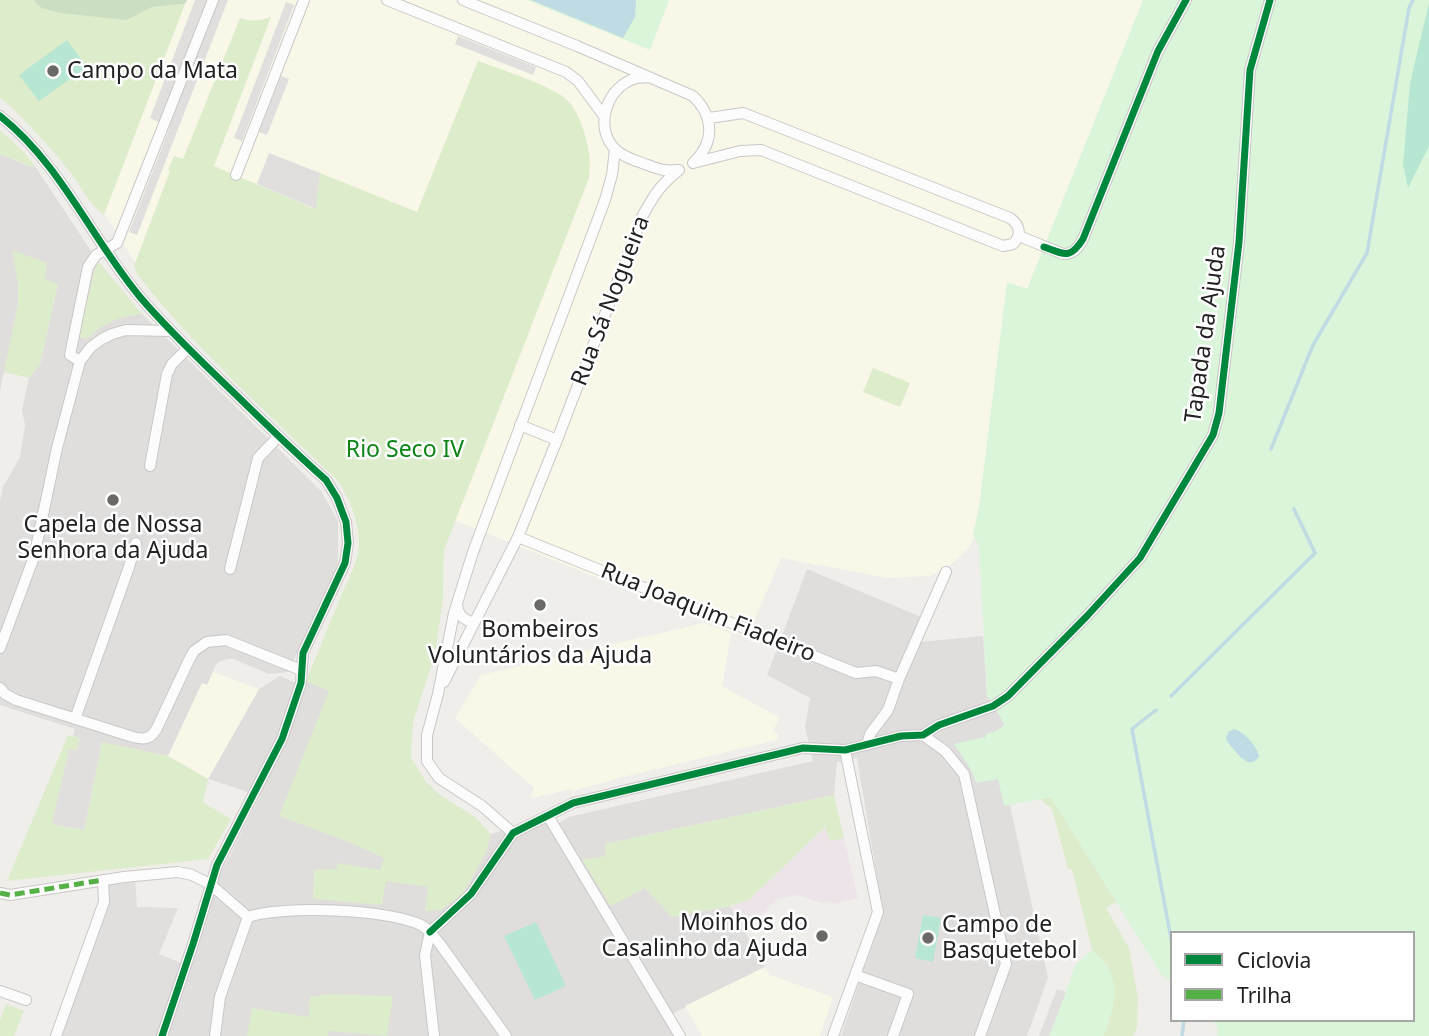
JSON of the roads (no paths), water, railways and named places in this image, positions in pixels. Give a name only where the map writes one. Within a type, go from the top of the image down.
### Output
[{"type":"street","points":[[80,361],[70,355],[90,262],[96,255],[117,243],[213,0]]},
{"type":"street","points":[[236,176],[304,0]]},
{"type":"street","points":[[387,0],[566,72],[578,81],[604,116]]},
{"type":"street","points":[[463,0],[693,96],[703,106],[709,118],[706,144],[693,163]]},
{"type":"street","points":[[1019,236],[1063,254],[1077,249],[1125,138],[1158,51],[1186,0]]},
{"type":"street","name":"Tapada da Ajuda","points":[[513,833],[573,803],[782,752],[803,748],[845,750],[901,736],[922,735],[939,725],[993,706],[1013,690],[1087,616],[1140,558],[1213,435],[1219,413],[1239,242],[1250,70],[1270,0]]},
{"type":"street","points":[[648,77],[637,78],[619,89],[612,97],[604,116],[604,129],[608,140],[624,156],[663,171],[679,170],[693,163],[740,151],[761,150],[1003,246],[1013,244],[1019,236],[1017,224],[1010,219],[744,113],[709,118]]},
{"type":"street","points":[[0,116],[30,143],[51,169],[105,249],[140,296],[171,331],[326,480],[342,509],[348,534],[345,563],[301,660],[301,682],[282,739],[217,865],[162,1036]]},
{"type":"street","name":"Rua Sá Nogueira","points":[[513,833],[482,806],[439,778],[427,761],[427,735],[456,604],[605,200],[615,149]]},
{"type":"street","name":"Rua Sá Nogueira","points":[[438,694],[518,537],[643,215],[655,193],[679,170]]},
{"type":"street","points":[[0,648],[34,557],[57,448],[80,361],[91,347],[113,334],[126,330],[171,331]]},
{"type":"street","points":[[150,466],[167,374],[172,364],[188,348]]},
{"type":"street","points":[[520,425],[557,440]]},
{"type":"street","points":[[230,569],[258,458],[279,436]]},
{"type":"street","name":"Rua Joaquim Fiadeiro","points":[[518,537],[856,673],[876,671],[899,679]]},
{"type":"street","points":[[75,719],[136,543]]},
{"type":"street","points":[[867,745],[870,734],[888,710],[946,572]]},
{"type":"street","points":[[456,604],[460,616],[474,623]]},
{"type":"street","points":[[0,688],[16,700],[146,739],[157,728],[194,651],[213,640],[226,640],[301,670]]},
{"type":"street","points":[[922,735],[945,751],[964,775],[1006,964],[980,1036]]},
{"type":"street","points":[[833,1036],[878,912],[845,750]]},
{"type":"street","points":[[548,816],[680,1036]]},
{"type":"street","points":[[435,1036],[425,955],[430,932],[471,894],[513,833]]},
{"type":"street","points":[[0,893],[10,895],[103,880],[178,872],[192,875],[210,884],[248,918]]},
{"type":"street","points":[[56,1036],[104,902],[103,880]]},
{"type":"street","points":[[215,1036],[220,997],[248,918],[261,913],[328,910],[379,914],[420,924],[430,932],[506,1036]]},
{"type":"street","points":[[855,975],[908,994],[893,1036]]},
{"type":"street","points":[[0,991],[26,1000]]},
{"type":"water","points":[[531,0],[636,0],[635,17],[623,38]]},
{"type":"water","points":[[1234,729],[1246,736],[1256,748],[1259,756],[1255,761],[1247,762],[1228,743],[1228,732]]},
{"type":"waterway","points":[[1271,449],[1313,345],[1367,253],[1409,8],[1413,0]]},
{"type":"waterway","points":[[1171,696],[1315,553],[1294,509]]},
{"type":"waterway","points":[[1156,710],[1132,729],[1170,933]]},
{"type":"waterway","points":[[1182,1036],[1184,1022]]},
{"type":"place","name":"Campo da Mata","points":[[53,71]]},
{"type":"place","name":"Capela de Nossa Senhora da Ajuda","points":[[113,500]]},
{"type":"place","name":"Bombeiros Voluntários da Ajuda","points":[[540,605]]},
{"type":"place","name":"Moinhos do Casalinho da Ajuda","points":[[822,936]]},
{"type":"place","name":"Campo de Basquetebol","points":[[928,938]]},
{"type":"park label","name":"Rio Seco IV","points":[[405,450]]}]
